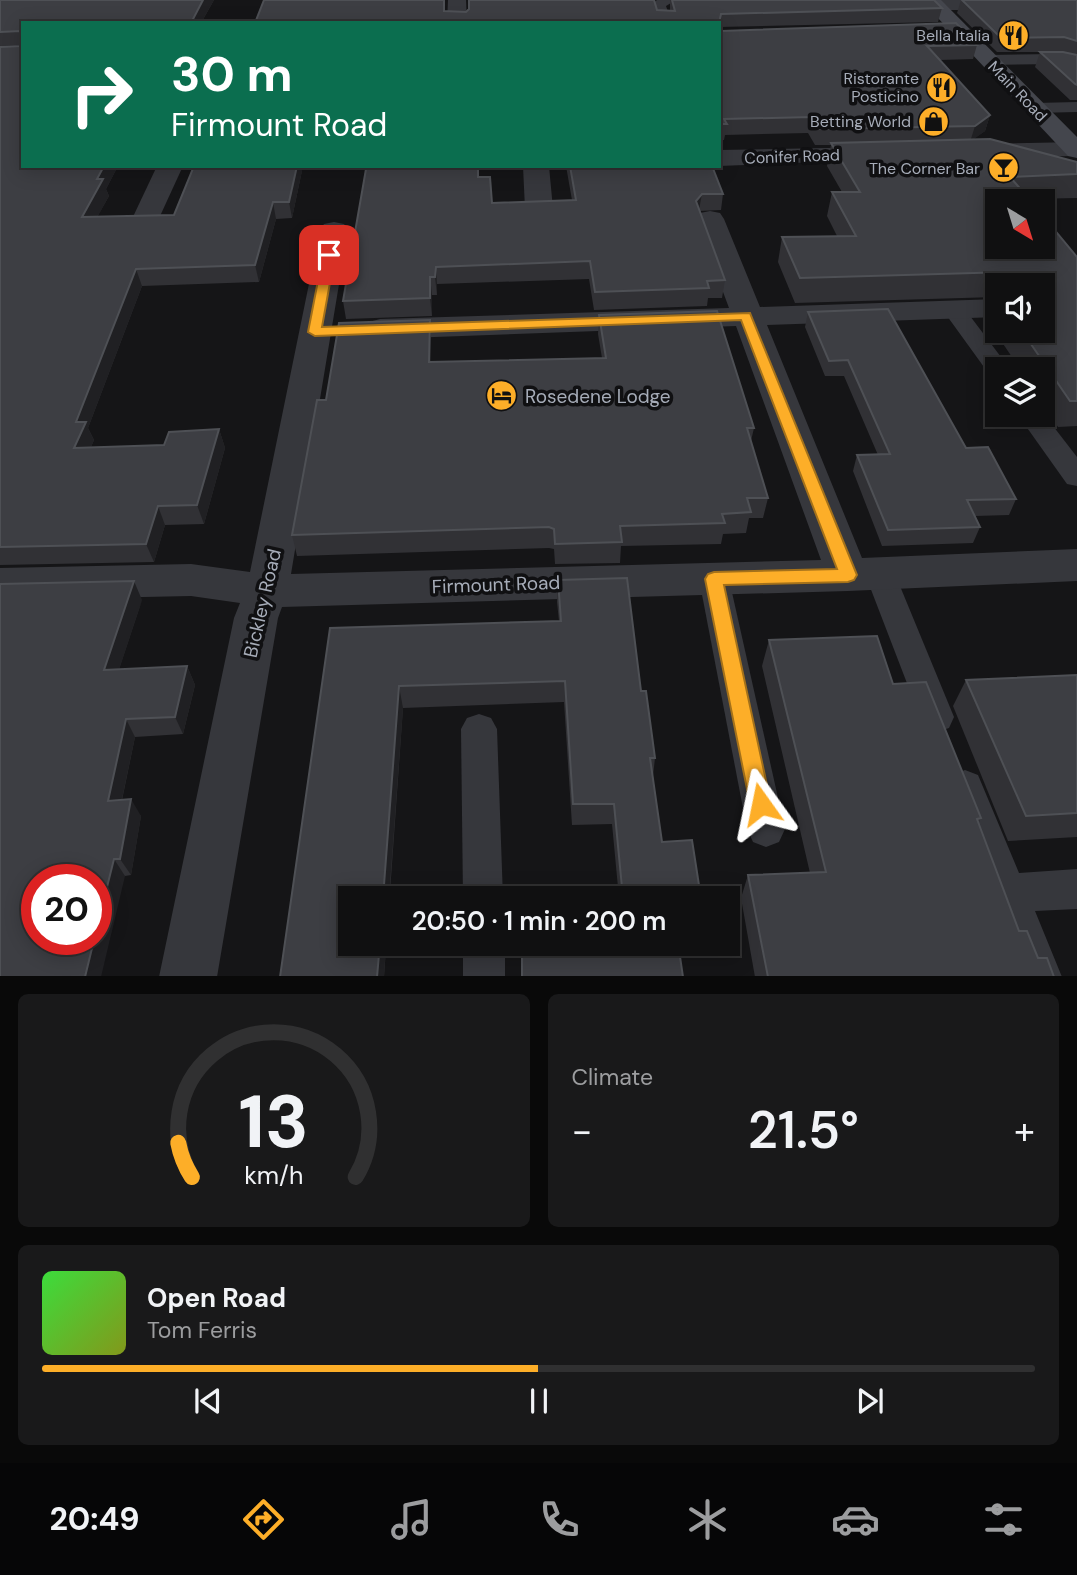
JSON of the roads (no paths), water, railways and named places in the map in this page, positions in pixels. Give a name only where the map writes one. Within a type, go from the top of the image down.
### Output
[{"type":"main road","name":"Main Road","points":[[933,3],[1076,150]]},
{"type":"street","points":[[457,0],[457,21]]},
{"type":"street","points":[[933,3],[1077,4]]},
{"type":"street","points":[[932,31],[959,30]]},
{"type":"street","points":[[955,152],[1076,150]]},
{"type":"street","name":"Conifer Road","points":[[721,158],[900,153]]},
{"type":"street","points":[[145,221],[169,168]]},
{"type":"street","points":[[536,168],[539,209]]},
{"type":"street","points":[[710,219],[746,316],[864,574]]},
{"type":"street","name":"Bickley Road","points":[[188,976],[256,618],[267,591],[334,230]]},
{"type":"street","points":[[315,332],[985,308]]},
{"type":"street","name":"Firmount Road","points":[[0,584],[191,580],[267,591],[1076,567]]},
{"type":"lane","points":[[664,21],[659,4],[668,0]]},
{"type":"lane","points":[[988,60],[1059,59],[1077,64]]},
{"type":"lane","points":[[1035,108],[1077,107]]},
{"type":"lane","points":[[953,309],[989,357]]},
{"type":"lane","points":[[1040,427],[1077,477]]},
{"type":"lane","points":[[864,574],[1007,893],[1041,976]]},
{"type":"lane","points":[[714,579],[766,829]]},
{"type":"lane","points":[[479,729],[483,886]]},
{"type":"lane","points":[[1007,893],[1077,889]]},
{"type":"lane","points":[[484,956],[484,976]]},
{"type":"place","name":"Bella Italia","points":[[1013,35]]},
{"type":"place","name":"Ristorante Posticino","points":[[942,87]]},
{"type":"place","name":"Betting World","points":[[934,121]]},
{"type":"place","name":"The Corner Bar","points":[[1003,168]]},
{"type":"place","name":"Rosedene Lodge","points":[[502,396]]}]
